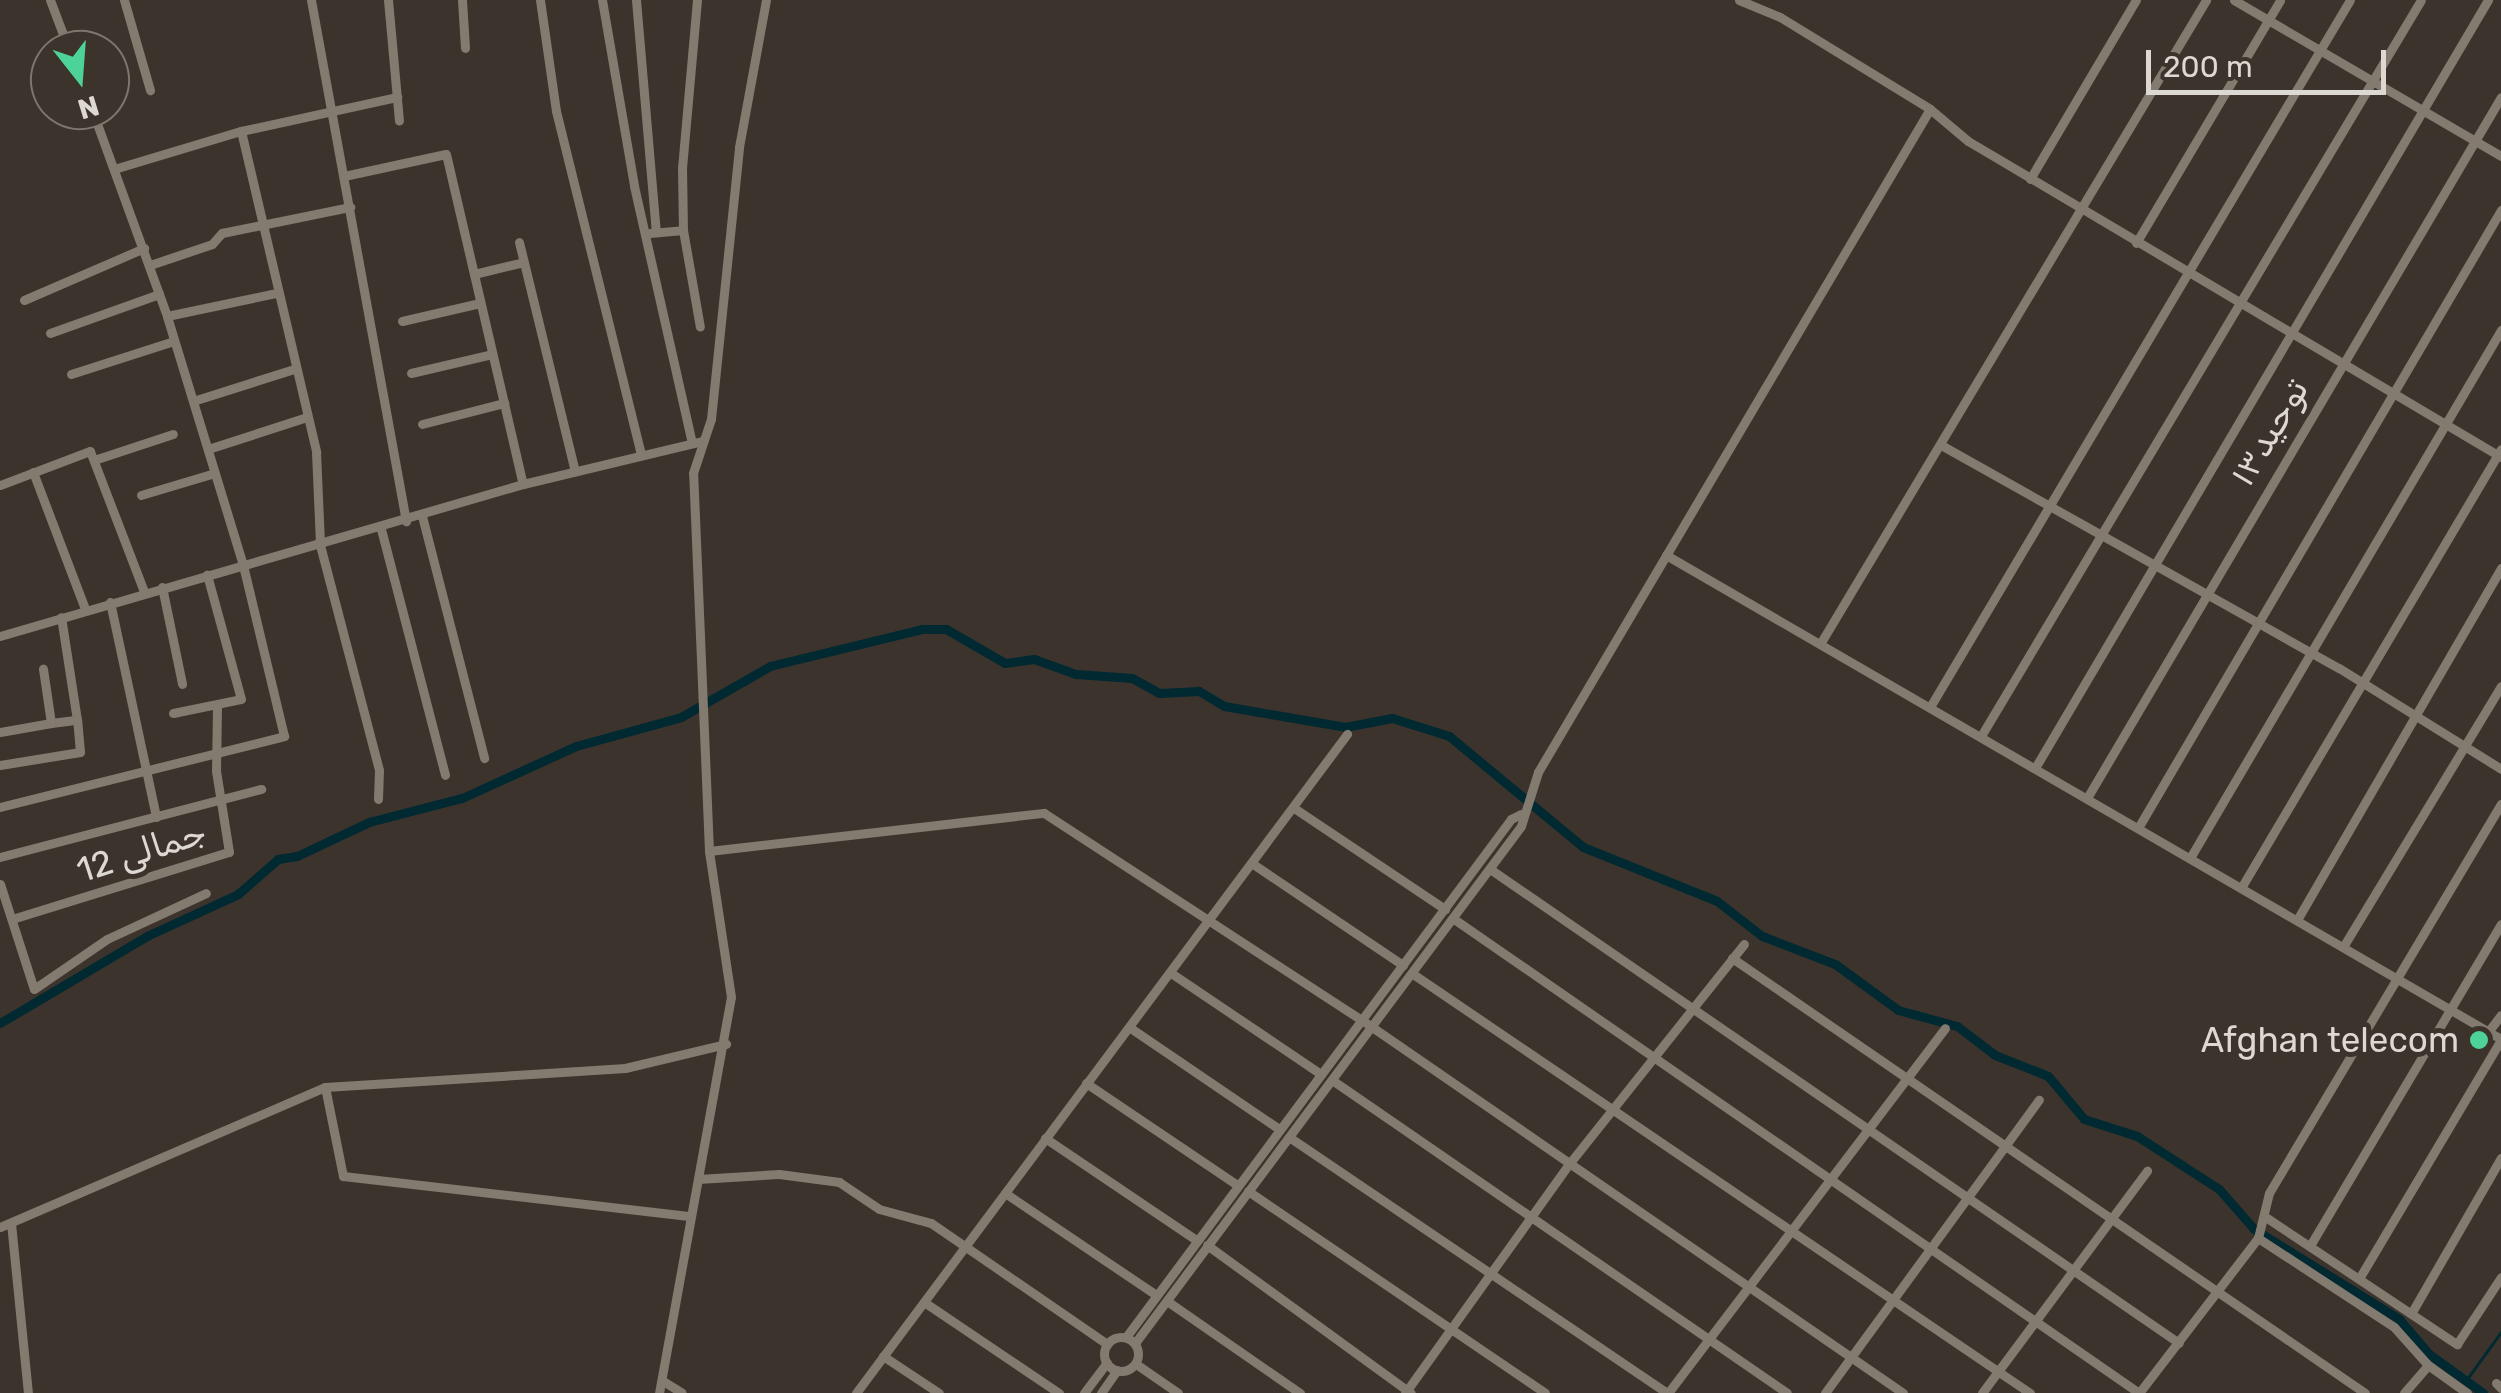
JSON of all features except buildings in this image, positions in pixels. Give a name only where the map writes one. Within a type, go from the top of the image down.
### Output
[{"type":"street","points":[[50,0],[61,30]]},
{"type":"street","points":[[124,0],[150,90]]},
{"type":"street","points":[[312,0],[406,521]]},
{"type":"street","points":[[388,0],[399,121]]},
{"type":"street","points":[[462,0],[465,48]]},
{"type":"street","points":[[540,0],[556,110],[640,454]]},
{"type":"street","points":[[602,0],[697,442],[694,472],[700,718],[709,852],[731,998],[726,1044],[659,1393]]},
{"type":"street","points":[[636,0],[650,233]]},
{"type":"street","points":[[697,0],[682,230],[700,327]]},
{"type":"street","points":[[0,636],[144,592],[381,529],[523,484],[697,442],[711,419],[739,148],[766,0]]},
{"type":"street","points":[[1739,0],[1780,18],[1930,110],[2081,210],[2443,426],[2500,454],[2241,888]]},
{"type":"street","points":[[2030,179],[2136,0]]},
{"type":"street","points":[[1820,644],[2206,0]]},
{"type":"street","points":[[2234,0],[2501,156]]},
{"type":"street","points":[[2136,242],[2280,0]]},
{"type":"street","points":[[1930,707],[2350,0]]},
{"type":"street","points":[[1981,736],[2421,0]]},
{"type":"street","points":[[2035,768],[2488,0]]},
{"type":"street","points":[[114,169],[240,131],[397,97]]},
{"type":"street","name":"توحید۱۳","points":[[2087,798],[2501,97]]},
{"type":"street","points":[[698,1179],[826,1178],[879,1209],[931,1223],[1107,1344],[1130,1340],[1167,1300],[1521,826],[1524,802],[1538,772],[1930,110]]},
{"type":"street","points":[[0,807],[284,736],[243,565],[208,449],[160,294],[99,130]]},
{"type":"street","points":[[240,131],[316,452],[320,545],[380,770],[378,799]]},
{"type":"street","points":[[344,176],[446,154],[523,484]]},
{"type":"street","points":[[150,265],[212,244],[222,233],[350,207]]},
{"type":"street","points":[[2138,828],[2501,210]]},
{"type":"street","points":[[650,233],[682,230]]},
{"type":"street","points":[[519,242],[575,471]]},
{"type":"street","points":[[24,300],[144,248]]},
{"type":"street","points":[[474,274],[524,262]]},
{"type":"street","points":[[167,316],[276,293]]},
{"type":"street","points":[[50,332],[160,294]]},
{"type":"street","points":[[402,321],[480,303]]},
{"type":"street","points":[[2190,858],[2501,330]]},
{"type":"street","points":[[71,374],[174,341]]},
{"type":"street","points":[[411,373],[492,354]]},
{"type":"street","points":[[193,400],[294,369]]},
{"type":"street","points":[[422,424],[504,403]]},
{"type":"street","points":[[208,449],[307,418]]},
{"type":"street","points":[[94,460],[173,434]]},
{"type":"street","points":[[1942,445],[2309,651],[2501,770]]},
{"type":"street","points":[[0,485],[88,450],[144,592]]},
{"type":"street","points":[[32,472],[86,610]]},
{"type":"street","points":[[142,495],[215,473]]},
{"type":"street","points":[[422,516],[484,758]]},
{"type":"street","points":[[381,529],[444,775]]},
{"type":"street","points":[[1666,555],[2501,1040],[2360,1277]]},
{"type":"street","points":[[2296,920],[2501,568]]},
{"type":"street","name":"جمالی 12","points":[[12,919],[228,853],[216,753],[218,707],[241,698],[207,575]]},
{"type":"street","points":[[162,587],[182,684]]},
{"type":"street","points":[[110,602],[156,818]]},
{"type":"street","points":[[0,766],[80,752],[61,617]]},
{"type":"street","points":[[42,669],[51,723]]},
{"type":"street","points":[[2343,947],[2501,686]]},
{"type":"street","points":[[173,713],[218,707]]},
{"type":"street","points":[[0,732],[76,720]]},
{"type":"street","points":[[856,1393],[1211,922],[1347,734]]},
{"type":"street","points":[[0,856],[261,789]]},
{"type":"street","points":[[1454,919],[2139,1393],[2258,1238],[2269,1193],[2501,804]]},
{"type":"street","points":[[1294,808],[1445,909]]},
{"type":"street","points":[[709,852],[1044,813],[1372,1027],[1903,1393]]},
{"type":"street","points":[[1178,1393],[1136,1364],[1130,1340],[1156,1295],[1445,909],[1521,814]]},
{"type":"street","points":[[1253,864],[1403,965]]},
{"type":"street","points":[[1490,869],[1866,1132],[2179,1344]]},
{"type":"street","points":[[0,884],[34,988],[107,939],[206,893]]},
{"type":"street","points":[[2311,1244],[2501,924]]},
{"type":"street","points":[[1207,1246],[1408,1392],[1496,1274],[1570,1164],[1744,944]]},
{"type":"street","points":[[1732,958],[2366,1393]]},
{"type":"street","points":[[1172,973],[1321,1074]]},
{"type":"street","points":[[1413,974],[2030,1393]]},
{"type":"street","points":[[2488,1032],[2501,1015]]},
{"type":"street","points":[[1129,1028],[1279,1130]]},
{"type":"street","points":[[1289,1137],[1668,1393],[1744,1286],[1945,1028]]},
{"type":"street","points":[[0,1227],[325,1087],[625,1068],[726,1044]]},
{"type":"street","points":[[1332,1080],[1788,1393]]},
{"type":"street","points":[[1086,1083],[1237,1185]]},
{"type":"street","points":[[325,1087],[343,1176],[691,1216]]},
{"type":"street","points":[[1825,1393],[2039,1100]]},
{"type":"street","points":[[1046,1138],[1196,1240]]},
{"type":"street","points":[[2412,1312],[2501,1158]]},
{"type":"street","points":[[1982,1393],[2108,1218],[2147,1171]]},
{"type":"street","points":[[1248,1191],[1546,1393]]},
{"type":"street","points":[[1005,1193],[1156,1295]]},
{"type":"street","points":[[2264,1216],[2461,1344],[2501,1277]]},
{"type":"street","points":[[11,1222],[28,1393]]},
{"type":"street","points":[[2258,1238],[2394,1327],[2428,1365],[2466,1393]]},
{"type":"street","points":[[1167,1300],[1300,1393]]},
{"type":"street","points":[[924,1302],[1059,1393]]},
{"type":"street","points":[[1084,1393],[1107,1363],[1107,1344]]},
{"type":"street","points":[[883,1356],[939,1393]]},
{"type":"street","points":[[1107,1363],[1117,1370]]},
{"type":"street","points":[[1101,1393],[1117,1370],[1136,1364]]},
{"type":"street","points":[[2404,1393],[2428,1365]]},
{"type":"street","points":[[663,1381],[682,1393]]},
{"type":"waterway","points":[[0,1023],[149,935],[238,894],[278,859],[297,856],[369,822],[462,798],[576,746],[681,717],[770,666],[922,629],[946,629],[1005,663],[1034,659],[1076,674],[1132,678],[1159,693],[1199,691],[1224,706],[1345,727],[1392,718],[1449,736],[1583,847],[1717,901],[1762,936],[1835,964],[1898,1010],[1957,1026],[1995,1055],[2048,1076],[2084,1119],[2137,1136],[2219,1189],[2254,1229],[2399,1319],[2429,1354],[2483,1393]]},
{"type":"waterway","points":[[2467,1379],[2501,1332]]},
{"type":"place","name":"Afghan telecom","points":[[2479,1040]]}]
